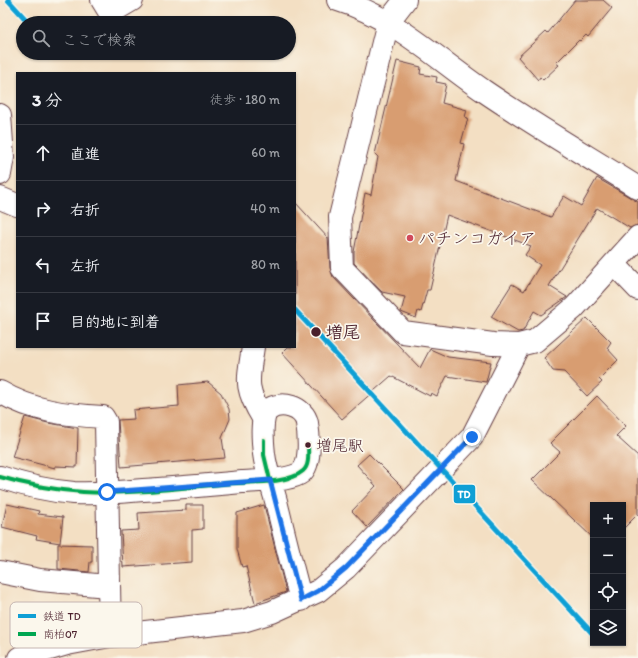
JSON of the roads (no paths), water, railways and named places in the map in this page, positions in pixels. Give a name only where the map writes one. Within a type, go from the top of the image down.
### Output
[{"type":"street","points":[[102,0],[110,13],[132,0]]},
{"type":"street","points":[[338,0],[353,4],[388,22],[484,91],[638,188]]},
{"type":"street","points":[[406,0],[388,22],[340,217],[342,268],[403,332],[493,344],[519,345],[535,341],[574,308],[615,265],[638,237]]},
{"type":"street","points":[[0,115],[3,157],[0,174]]},
{"type":"street","points":[[0,198],[16,205]]},
{"type":"street","points":[[615,265],[638,289]]},
{"type":"street","points":[[142,632],[243,621],[272,612],[318,591],[346,568],[472,437],[519,345]]},
{"type":"street","points":[[253,348],[248,384],[252,400],[263,418],[264,455],[301,600]]},
{"type":"street","points":[[0,392],[10,398],[49,412],[103,417],[106,422],[109,602]]},
{"type":"street","points":[[0,477],[18,483],[73,492],[107,492],[270,480],[300,474],[306,468],[308,461],[307,422],[303,414],[291,407],[274,407],[267,411],[263,418]]},
{"type":"street","points":[[0,572],[40,580],[108,586]]},
{"type":"street","points":[[20,658],[54,648]]},
{"type":"rail line","name":"TD","points":[[8,0],[23,16]]},
{"type":"rail line","name":"TD","points":[[296,311],[590,631]]},
{"type":"place","name":"パチンコガイア","points":[[410,238]]},
{"type":"place","name":"増尾","points":[[316,332]]},
{"type":"place","name":"増尾駅","points":[[308,445]]}]
